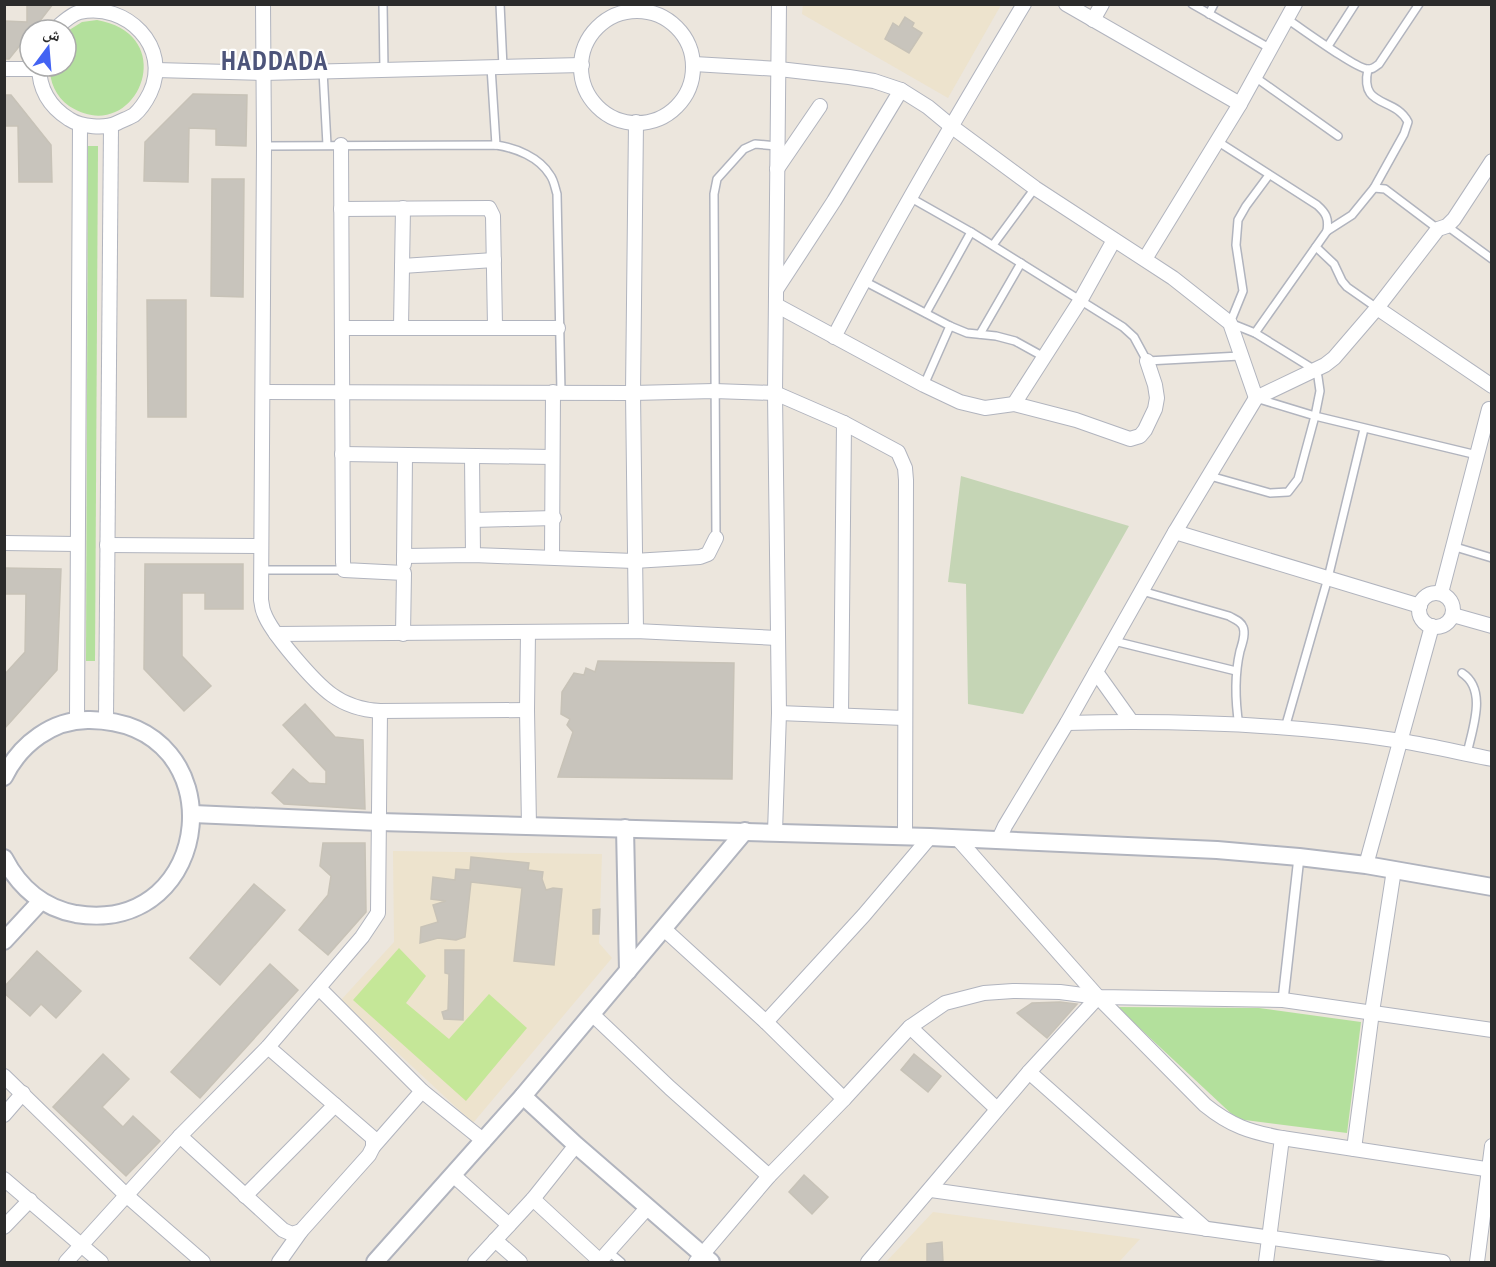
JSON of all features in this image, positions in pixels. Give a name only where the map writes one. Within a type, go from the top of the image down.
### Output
[{"type":"street","points":[[263,4],[261,600],[264,614],[276,634],[320,685],[334,696],[362,709],[380,711],[527,710]]},
{"type":"street","points":[[775,832],[779,713],[775,393],[779,4]]},
{"type":"street","points":[[834,337],[951,126],[1024,4]]},
{"type":"street","points":[[1066,4],[1240,104]]},
{"type":"street","points":[[1093,20],[1102,4]]},
{"type":"street","points":[[1145,259],[1240,104],[1295,4]]},
{"type":"street","points":[[41,78],[43,90],[54,108],[71,121],[80,124],[111,126],[134,114],[146,102],[153,87],[156,70],[149,42],[141,30],[118,9],[102,11],[78,8]]},
{"type":"street","points":[[635,8],[664,17],[678,27],[689,43],[694,64],[692,79],[685,97],[672,111],[660,118],[636,122],[621,121],[604,112],[588,94],[581,76],[582,54],[590,36],[604,21],[635,8]]},
{"type":"street","points":[[694,64],[779,69],[866,79],[901,90],[928,107],[1035,188],[1145,259],[1230,323],[1256,398]]},
{"type":"street","points":[[156,70],[263,73],[582,65]]},
{"type":"street","points":[[776,290],[834,201],[901,90]]},
{"type":"street","points":[[777,169],[820,106]]},
{"type":"street","points":[[636,122],[633,393],[636,631]]},
{"type":"street","points":[[77,720],[80,124]]},
{"type":"street","points":[[106,720],[111,126]]},
{"type":"street","points":[[334,145],[341,209],[344,570],[404,573]]},
{"type":"street","points":[[998,841],[1175,532],[1256,398],[1315,370],[1334,358],[1443,228],[1461,210],[1491,161]]},
{"type":"street","points":[[401,327],[403,208]]},
{"type":"street","points":[[341,209],[489,208],[493,216],[495,326]]},
{"type":"street","points":[[1014,404],[1080,301],[1114,240]]},
{"type":"street","points":[[402,266],[494,260]]},
{"type":"street","points":[[776,304],[924,385],[970,406],[985,408],[1014,404],[1076,420],[1122,437],[1135,439],[1145,430],[1151,419],[1157,398],[1147,361]]},
{"type":"street","points":[[1377,308],[1491,386]]},
{"type":"street","points":[[343,328],[495,326],[558,328]]},
{"type":"street","points":[[263,392],[633,393],[714,391],[775,393],[844,423],[898,452],[904,468],[905,837]]},
{"type":"street","points":[[552,557],[554,518],[552,457],[557,392]]},
{"type":"street","points":[[1441,593],[1490,407]]},
{"type":"street","points":[[841,715],[844,423]]},
{"type":"street","points":[[342,454],[552,457]]},
{"type":"street","points":[[403,634],[405,455]]},
{"type":"street","points":[[472,456],[473,555]]},
{"type":"street","points":[[473,520],[554,518]]},
{"type":"street","points":[[1175,532],[1420,606]]},
{"type":"street","points":[[404,556],[473,555],[634,561],[700,557],[708,554],[716,538]]},
{"type":"street","points":[[4,543],[77,544]]},
{"type":"street","points":[[107,545],[261,546]]},
{"type":"street","points":[[1432,593],[1441,593],[1449,598],[1454,606],[1453,615],[1445,625],[1426,624],[1422,619],[1420,606],[1424,598],[1432,593]]},
{"type":"street","points":[[1453,615],[1491,626]]},
{"type":"street","points":[[1366,865],[1432,626]]},
{"type":"street","points":[[276,634],[636,631],[777,638]]},
{"type":"street","points":[[528,632],[529,826]]},
{"type":"street","points":[[1096,672],[1131,722]]},
{"type":"street","points":[[66,1263],[180,1136],[268,1047],[362,937],[378,913],[380,711]]},
{"type":"street","points":[[779,713],[904,718]]},
{"type":"street","points":[[4,777],[12,762],[31,741],[57,726],[77,720],[106,720],[139,729],[160,744],[177,765],[189,789],[193,814],[189,846],[175,874],[153,897],[126,911],[94,916],[63,912],[41,901],[22,886],[9,881],[4,858]]},
{"type":"street","points":[[1067,723],[1131,722],[1285,728],[1401,741],[1491,759]]},
{"type":"street","points":[[193,814],[379,822],[930,837],[1217,850],[1366,865],[1491,887]]},
{"type":"street","points":[[625,828],[628,971]]},
{"type":"street","points":[[375,1263],[524,1096],[745,831]]},
{"type":"street","points":[[766,1022],[864,915],[930,837]]},
{"type":"street","points":[[958,839],[1098,997],[1205,1105],[1222,1118],[1247,1130],[1282,1138],[1490,1169]]},
{"type":"street","points":[[1283,1000],[1299,857]]},
{"type":"street","points":[[1354,1149],[1394,870]]},
{"type":"street","points":[[4,941],[41,901]]},
{"type":"street","points":[[664,928],[766,1022],[844,1099]]},
{"type":"street","points":[[319,988],[422,1091],[484,1141]]},
{"type":"street","points":[[524,1096],[576,1145],[648,1207],[703,1260],[769,1176],[910,1027],[945,1003],[984,993],[1013,991],[1098,997],[1283,1000],[1491,1030]]},
{"type":"street","points":[[868,1263],[997,1109],[1098,997]]},
{"type":"street","points":[[593,1015],[670,1088],[769,1176]]},
{"type":"street","points":[[910,1027],[997,1109]]},
{"type":"street","points":[[268,1047],[373,1138],[373,1147]]},
{"type":"street","points":[[1029,1072],[1206,1229]]},
{"type":"street","points":[[4,1076],[126,1195],[202,1263]]},
{"type":"street","points":[[279,1263],[301,1231],[422,1091]]},
{"type":"street","points":[[4,1115],[23,1093]]},
{"type":"street","points":[[245,1196],[335,1105]]},
{"type":"street","points":[[180,1136],[284,1230],[292,1234],[301,1231]]},
{"type":"street","points":[[1266,1263],[1282,1138]]},
{"type":"street","points":[[475,1263],[533,1199],[576,1145]]},
{"type":"street","points":[[1477,1263],[1491,1146]]},
{"type":"street","points":[[453,1175],[509,1225]]},
{"type":"street","points":[[4,1179],[101,1263]]},
{"type":"street","points":[[931,1190],[1443,1263]]},
{"type":"street","points":[[533,1199],[603,1258],[648,1207]]},
{"type":"street","points":[[4,1227],[30,1200]]},
{"type":"street","points":[[495,1240],[520,1263]]},
{"type":"lane","points":[[383,4],[384,70]]},
{"type":"lane","points":[[496,145],[500,4]]},
{"type":"lane","points":[[1192,4],[1271,49]]},
{"type":"lane","points":[[1209,14],[1214,4]]},
{"type":"lane","points":[[1328,46],[1355,4]]},
{"type":"lane","points":[[1287,19],[1360,67],[1368,69],[1379,64],[1419,4]]},
{"type":"lane","points":[[1254,333],[1327,231],[1352,215],[1374,188],[1404,134],[1407,122],[1402,114],[1369,93],[1365,84],[1368,69]]},
{"type":"lane","points":[[323,71],[334,145]]},
{"type":"lane","points":[[1255,77],[1338,136]]},
{"type":"lane","points":[[1217,141],[1317,205],[1326,213],[1327,231]]},
{"type":"lane","points":[[716,538],[713,212],[717,179],[744,149],[755,144],[777,146]]},
{"type":"lane","points":[[264,146],[496,145],[513,148],[537,162],[550,175],[557,194],[557,392]]},
{"type":"lane","points":[[1210,476],[1270,493],[1288,492],[1298,479],[1320,391],[1320,383],[1315,370],[1254,333],[1230,323],[1243,291],[1236,245],[1238,220],[1269,175]]},
{"type":"lane","points":[[993,245],[1035,188]]},
{"type":"lane","points":[[1374,188],[1385,189],[1491,259]]},
{"type":"lane","points":[[911,198],[993,245],[1123,327],[1134,337],[1147,361],[1240,356]]},
{"type":"lane","points":[[926,313],[971,232]]},
{"type":"lane","points":[[1316,247],[1334,264],[1347,287],[1377,308]]},
{"type":"lane","points":[[980,334],[1021,263]]},
{"type":"lane","points":[[864,281],[950,326],[967,333],[1015,341],[1044,357]]},
{"type":"lane","points":[[924,385],[950,326]]},
{"type":"lane","points":[[1256,398],[1364,429],[1477,455]]},
{"type":"lane","points":[[1285,728],[1328,578],[1364,429]]},
{"type":"lane","points":[[1452,546],[1491,558]]},
{"type":"lane","points":[[261,570],[344,570]]},
{"type":"lane","points":[[1142,591],[1211,611],[1238,621],[1244,628],[1235,688],[1239,726]]},
{"type":"lane","points":[[1114,640],[1236,672]]},
{"type":"lane","points":[[1462,673],[1472,682],[1476,697],[1467,754]]},
{"type":"lane","points":[[603,1258],[621,1263]]},
{"type":"shaded area","points":[[803,4],[1001,5],[948,98],[802,14]]},
{"type":"shaded area","points":[[393,851],[602,854],[599,943],[612,958],[473,1123],[341,1000],[394,942]]},
{"type":"shaded area","points":[[933,1212],[1140,1239],[1119,1262],[886,1262]]},
{"type":"green space","points":[[97,20],[123,30],[139,46],[144,65],[140,85],[130,102],[113,113],[93,115],[69,106],[60,98],[52,83],[51,78],[78,78],[78,24]]},
{"type":"green space","points":[[88,146],[98,146],[95,661],[86,661]]},
{"type":"green space","points":[[961,476],[1129,526],[1023,714],[968,704],[966,584],[948,582]]},
{"type":"green space","points":[[399,948],[426,976],[406,1003],[449,1039],[489,994],[527,1028],[466,1101],[353,1000]]},
{"type":"green space","points":[[1117,1007],[1259,1008],[1361,1022],[1347,1133],[1237,1119]]},
{"type":"building","points":[[27,4],[53,4],[42,18],[27,18]]},
{"type":"building","points":[[905,17],[914,23],[912,27],[922,33],[909,53],[885,39],[893,23],[899,27]]},
{"type":"building","points":[[5,21],[18,22],[18,48],[9,59],[4,59]]},
{"type":"building","points":[[193,94],[247,95],[246,146],[216,145],[216,129],[189,128],[188,182],[144,181],[145,142]]},
{"type":"building","points":[[4,95],[11,95],[51,145],[52,182],[19,182],[18,126],[4,126]]},
{"type":"building","points":[[212,179],[244,179],[243,297],[211,296]]},
{"type":"building","points":[[147,300],[186,300],[186,417],[148,417]]},
{"type":"building","points":[[145,564],[243,564],[243,609],[205,609],[205,593],[182,593],[182,656],[211,686],[184,711],[144,669]]},
{"type":"building","points":[[4,568],[61,569],[57,670],[4,729],[4,675],[25,652],[26,594],[4,594]]},
{"type":"building","points":[[598,661],[734,663],[732,779],[558,777],[573,732],[567,725],[570,719],[561,714],[562,692],[574,673],[584,675],[586,668],[595,672]]},
{"type":"building","points":[[305,704],[335,737],[363,740],[365,809],[284,804],[272,793],[293,769],[309,783],[326,784],[326,771],[283,725]]},
{"type":"building","points":[[323,843],[365,843],[366,912],[328,955],[299,930],[328,895],[331,876],[320,866]]},
{"type":"building","points":[[471,857],[529,863],[528,870],[543,872],[542,879],[546,890],[562,889],[554,965],[514,961],[522,888],[471,882],[465,937],[456,940],[438,938],[420,943],[421,927],[438,922],[433,905],[446,901],[431,899],[433,877],[455,880],[456,869],[470,870]]},
{"type":"building","points":[[254,884],[285,910],[220,985],[190,958]]},
{"type":"building","points":[[600,909],[599,934],[593,934],[593,910]]},
{"type":"building","points":[[445,950],[464,950],[463,1020],[444,1019],[442,1012],[448,1010],[449,974],[445,973]]},
{"type":"building","points":[[37,951],[81,991],[56,1018],[41,1004],[30,1016],[4,993],[4,987]]},
{"type":"building","points":[[270,964],[298,990],[200,1098],[171,1072]]},
{"type":"building","points":[[1032,1003],[1077,1004],[1047,1038],[1017,1013]]},
{"type":"building","points":[[103,1054],[129,1079],[102,1107],[123,1127],[133,1116],[160,1141],[126,1176],[53,1107]]},
{"type":"building","points":[[914,1054],[941,1076],[928,1092],[901,1070]]},
{"type":"building","points":[[804,1175],[828,1197],[812,1214],[789,1192]]},
{"type":"building","points":[[942,1242],[943,1262],[927,1262],[927,1244]]},
{"type":"district","name":"HADDADA","points":[[275,61]]}]
